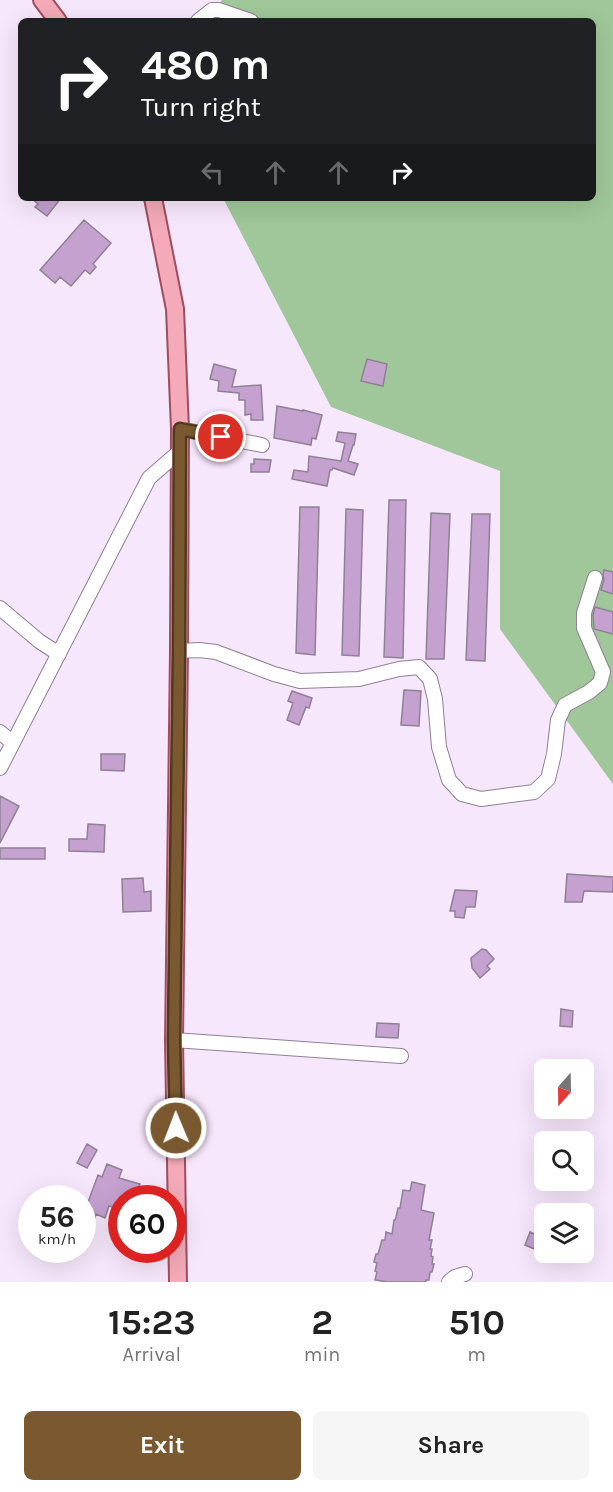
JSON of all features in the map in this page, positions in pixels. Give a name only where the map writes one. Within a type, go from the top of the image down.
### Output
[{"type":"main road","points":[[42,0],[56,18]]},
{"type":"main road","points":[[154,201],[175,309],[180,429],[174,1040],[178,1282]]},
{"type":"street","points":[[202,18],[212,10],[242,18]]},
{"type":"street","points":[[180,429],[262,445]]},
{"type":"street","points":[[0,768],[149,478],[179,452]]},
{"type":"street","points":[[179,651],[216,652],[274,674],[300,681],[359,679],[399,669],[419,667],[430,679],[435,699],[439,747],[449,780],[462,795],[481,800],[534,792],[548,779],[558,720],[565,705],[600,683],[603,672],[584,628],[584,613],[595,578]]},
{"type":"street","points":[[0,608],[39,641],[59,654]]},
{"type":"street","points":[[0,732],[13,743]]},
{"type":"street","points":[[174,1040],[401,1056]]},
{"type":"street","points":[[449,1282],[465,1274]]},
{"type":"green space","points":[[222,0],[613,0],[613,784],[500,629],[500,471],[331,407],[225,201],[596,201],[596,18],[209,18]]},
{"type":"building","points":[[34,201],[59,201],[47,216],[35,207],[38,204]]},
{"type":"building","points":[[84,220],[111,243],[93,264],[96,267],[90,274],[85,270],[71,286],[60,277],[55,283],[40,270]]},
{"type":"building","points":[[367,359],[387,364],[383,386],[361,381]]},
{"type":"building","points":[[214,364],[236,370],[232,387],[261,385],[263,420],[251,420],[251,414],[245,415],[245,400],[239,400],[239,393],[218,391],[219,381],[210,379]]},
{"type":"building","points":[[277,406],[322,415],[316,439],[312,438],[311,445],[274,438]]},
{"type":"building","points":[[338,432],[356,434],[348,461],[358,464],[354,475],[333,468],[330,470],[327,486],[292,479],[294,470],[308,472],[309,456],[341,461],[345,443],[336,441]]},
{"type":"building","points":[[254,459],[271,460],[269,472],[251,472]]},
{"type":"building","points":[[389,500],[406,500],[403,658],[384,657]]},
{"type":"building","points":[[300,507],[319,507],[315,655],[296,653]]},
{"type":"building","points":[[346,509],[363,510],[359,656],[342,655]]},
{"type":"building","points":[[431,513],[450,514],[444,659],[426,659]]},
{"type":"building","points":[[472,514],[490,514],[485,661],[466,660]]},
{"type":"building","points":[[604,570],[613,572],[613,594],[601,590]]},
{"type":"building","points":[[595,607],[613,612],[613,634],[594,629]]},
{"type":"building","points":[[404,690],[421,691],[419,726],[401,725]]},
{"type":"building","points":[[292,691],[312,698],[299,725],[287,720],[293,703],[288,701]]},
{"type":"building","points":[[101,754],[125,754],[124,771],[101,770]]},
{"type":"building","points":[[0,796],[19,806],[0,843]]},
{"type":"building","points":[[88,824],[105,825],[104,852],[69,851],[69,839],[87,839]]},
{"type":"building","points":[[0,848],[45,848],[45,859],[0,859]]},
{"type":"building","points":[[567,874],[613,877],[613,892],[584,891],[582,902],[565,902]]},
{"type":"building","points":[[143,878],[144,892],[151,891],[151,911],[123,912],[122,879]]},
{"type":"building","points":[[455,890],[477,891],[475,907],[466,907],[464,918],[455,917],[455,911],[450,911]]},
{"type":"building","points":[[482,949],[494,959],[487,966],[490,969],[480,978],[472,968],[471,958]]},
{"type":"building","points":[[561,1009],[573,1011],[572,1027],[560,1026]]},
{"type":"building","points":[[377,1023],[399,1024],[398,1038],[376,1037]]},
{"type":"building","points":[[87,1144],[97,1150],[87,1168],[77,1163]]},
{"type":"building","points":[[107,1164],[122,1170],[119,1178],[140,1184],[108,1185],[108,1209],[105,1218],[96,1214],[94,1185],[98,1175],[102,1177]]},
{"type":"building","points":[[412,1182],[425,1185],[421,1210],[434,1213],[429,1240],[432,1240],[430,1249],[432,1249],[432,1264],[434,1264],[429,1280],[426,1282],[388,1282],[375,1280],[376,1254],[378,1254],[382,1240],[385,1240],[386,1232],[392,1234],[403,1190],[410,1191]]},
{"type":"building","points":[[530,1232],[534,1234],[534,1249],[525,1245]]},
{"type":"route","points":[[176,1128],[174,1040],[180,429],[221,437]]}]
